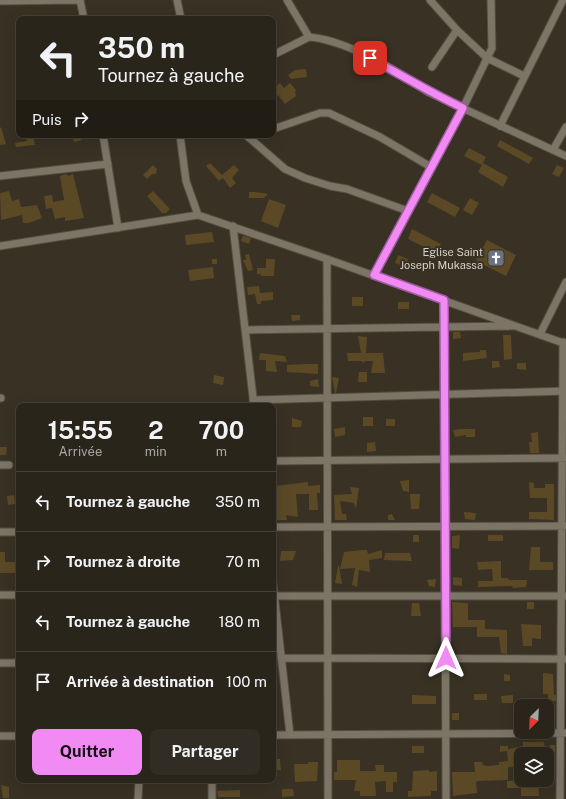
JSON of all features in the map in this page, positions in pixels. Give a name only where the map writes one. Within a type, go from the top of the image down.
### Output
[{"type":"street","points":[[0,1],[80,0],[83,16]]},
{"type":"street","points":[[177,0],[180,16]]},
{"type":"street","points":[[287,0],[309,37]]},
{"type":"street","points":[[430,0],[457,30],[487,58],[524,76]]},
{"type":"street","points":[[374,275],[463,108],[492,48],[491,0]]},
{"type":"street","points":[[500,126],[563,0]]},
{"type":"street","points":[[432,67],[457,30]]},
{"type":"street","points":[[276,54],[309,37],[357,51],[410,79],[428,92],[566,156]]},
{"type":"street","points":[[276,128],[320,113],[330,113],[380,136],[431,167]]},
{"type":"street","points":[[553,150],[566,127]]},
{"type":"street","points":[[104,138],[118,228]]},
{"type":"street","points":[[180,138],[186,181],[198,215]]},
{"type":"street","points":[[252,138],[285,169],[311,180],[330,186],[347,189],[408,211]]},
{"type":"street","points":[[0,176],[108,164]]},
{"type":"street","points":[[0,246],[198,215],[327,258],[564,343],[563,733],[560,799]]},
{"type":"street","points":[[233,226],[254,403],[328,397],[564,391]]},
{"type":"street","points":[[327,258],[328,799]]},
{"type":"street","points":[[540,334],[566,282]]},
{"type":"street","points":[[444,300],[446,799]]},
{"type":"street","points":[[245,330],[518,326]]},
{"type":"street","points":[[276,461],[564,458]]},
{"type":"street","points":[[0,465],[9,465]]},
{"type":"street","points":[[276,527],[564,526]]},
{"type":"street","points":[[0,532],[16,532]]},
{"type":"street","points":[[0,595],[16,595]]},
{"type":"street","points":[[276,596],[564,596]]},
{"type":"street","points":[[276,612],[290,735]]},
{"type":"street","points":[[282,658],[563,659]]},
{"type":"street","points":[[0,663],[16,663]]},
{"type":"street","points":[[276,735],[563,733]]},
{"type":"street","points":[[0,736],[16,736]]},
{"type":"street","points":[[138,783],[138,799]]},
{"type":"street","points":[[212,783],[212,799]]},
{"type":"building","points":[[306,69],[307,77],[291,79],[288,75],[295,70]]},
{"type":"building","points":[[280,83],[284,88],[290,83],[296,90],[296,96],[285,104],[278,95],[276,97],[276,86]]},
{"type":"building","points":[[1,127],[6,144],[0,145],[0,128]]},
{"type":"building","points":[[26,138],[33,138],[35,145],[16,147],[15,143],[27,141]]},
{"type":"building","points":[[73,138],[82,138],[82,140],[74,142]]},
{"type":"building","points":[[500,140],[533,158],[529,164],[497,146]]},
{"type":"building","points":[[469,148],[486,157],[482,165],[464,156]]},
{"type":"building","points":[[210,163],[222,175],[234,165],[239,170],[232,178],[236,183],[230,188],[223,178],[219,181],[206,166]]},
{"type":"building","points":[[483,163],[508,177],[503,187],[478,172]]},
{"type":"building","points":[[153,165],[157,169],[156,174],[152,174],[147,179],[143,175]]},
{"type":"building","points":[[557,165],[564,168],[559,177],[552,174]]},
{"type":"building","points":[[67,174],[68,176],[73,174],[84,218],[65,221],[65,217],[55,219],[52,208],[46,209],[44,196],[52,195],[53,202],[64,200],[60,176]]},
{"type":"building","points":[[9,191],[12,201],[19,199],[21,207],[37,205],[42,218],[29,223],[23,223],[22,215],[1,220],[0,193]]},
{"type":"building","points":[[153,191],[170,209],[166,213],[162,213],[147,196]]},
{"type":"building","points":[[249,192],[268,194],[264,198],[249,198]]},
{"type":"building","points":[[432,193],[460,208],[455,217],[427,202]]},
{"type":"building","points":[[470,198],[479,203],[472,215],[463,210]]},
{"type":"building","points":[[269,199],[286,205],[278,228],[261,221]]},
{"type":"building","points":[[412,229],[441,244],[436,253],[408,239]]},
{"type":"building","points":[[212,232],[214,242],[186,245],[185,235]]},
{"type":"building","points":[[243,236],[251,238],[249,244],[241,241]]},
{"type":"building","name":"Eglise Saint Joseph Mukassa","points":[[487,240],[516,255],[506,276],[476,261]]},
{"type":"building","points":[[249,254],[253,270],[248,271],[243,260],[246,260],[245,255]]},
{"type":"building","points":[[398,255],[408,259],[406,267],[395,263]]},
{"type":"building","points":[[212,259],[217,259],[217,264],[212,264]]},
{"type":"building","points":[[266,259],[275,259],[274,276],[261,276],[261,274],[257,274],[257,268],[266,268]]},
{"type":"building","points":[[213,267],[214,278],[190,281],[188,270]]},
{"type":"building","points":[[259,286],[260,293],[273,292],[273,300],[261,301],[261,304],[257,304],[255,294],[248,295],[247,287]]},
{"type":"building","points":[[352,297],[363,297],[363,306],[352,306]]},
{"type":"building","points":[[398,302],[409,302],[409,309],[398,309]]},
{"type":"building","points":[[291,315],[300,315],[300,320],[292,321]]},
{"type":"building","points":[[453,332],[460,332],[461,338],[453,339]]},
{"type":"building","points":[[503,335],[511,335],[512,359],[504,360]]},
{"type":"building","points":[[358,336],[367,337],[366,353],[383,353],[385,373],[371,373],[373,361],[365,361],[363,363],[362,361],[348,361],[347,353],[361,353]]},
{"type":"building","points":[[480,350],[486,350],[487,358],[463,361],[463,353],[480,352]]},
{"type":"building","points":[[260,353],[285,356],[287,362],[275,361],[277,372],[266,371],[266,360],[259,360]]},
{"type":"building","points":[[492,361],[499,361],[500,367],[492,368]]},
{"type":"building","points":[[517,363],[526,363],[526,370],[517,369]]},
{"type":"building","points":[[318,364],[318,374],[287,372],[287,365]]},
{"type":"building","points":[[359,372],[367,372],[367,382],[358,382]]},
{"type":"building","points":[[214,375],[224,377],[223,385],[213,383]]},
{"type":"building","points":[[332,377],[339,378],[336,393],[335,393]]},
{"type":"building","points":[[318,379],[319,387],[310,386],[310,381]]},
{"type":"building","points":[[363,417],[373,417],[373,426],[363,426]]},
{"type":"building","points":[[292,418],[302,421],[301,427],[292,427]]},
{"type":"building","points":[[386,419],[395,419],[395,426],[386,426]]},
{"type":"building","points":[[345,427],[345,435],[335,437],[334,429]]},
{"type":"building","points":[[475,429],[475,437],[466,437],[466,435],[455,437],[453,430]]},
{"type":"building","points":[[538,432],[539,453],[530,453],[529,442],[532,442],[531,433]]},
{"type":"building","points":[[375,442],[376,451],[367,452],[367,443]]},
{"type":"building","points":[[0,447],[7,447],[6,455],[0,455]]},
{"type":"building","points":[[409,480],[409,492],[403,491],[400,481]]},
{"type":"building","points":[[308,482],[308,486],[320,485],[320,493],[317,493],[318,510],[309,510],[309,494],[296,494],[298,517],[286,515],[287,520],[277,520],[276,486]]},
{"type":"building","points":[[529,482],[534,483],[534,488],[545,488],[545,484],[554,484],[554,520],[529,519],[529,512],[547,512],[547,498],[530,498]]},
{"type":"building","points":[[350,487],[359,488],[356,509],[354,503],[340,501],[342,514],[346,514],[347,520],[335,520],[334,495],[352,494]]},
{"type":"building","points":[[410,494],[420,494],[419,509],[411,509]]},
{"type":"building","points":[[14,495],[15,504],[8,505],[7,496]]},
{"type":"building","points":[[464,512],[476,513],[475,520],[465,519]]},
{"type":"building","points":[[392,514],[395,520],[388,520],[388,515]]},
{"type":"building","points":[[413,535],[419,535],[419,542],[413,542]]},
{"type":"building","points":[[460,535],[459,549],[452,548],[452,536]]},
{"type":"building","points":[[488,535],[503,535],[503,541],[488,541]]},
{"type":"building","points":[[531,547],[540,547],[540,562],[553,562],[553,570],[529,570]]},
{"type":"building","points":[[367,550],[368,554],[382,550],[382,558],[369,560],[370,572],[359,570],[357,587],[352,585],[355,568],[340,569],[344,552]]},
{"type":"building","points":[[281,551],[296,551],[293,560],[280,561]]},
{"type":"building","points":[[0,552],[5,552],[5,562],[16,562],[16,573],[0,573]]},
{"type":"building","points":[[385,553],[410,553],[412,561],[384,560]]},
{"type":"building","points":[[501,561],[501,578],[508,578],[509,580],[527,580],[526,587],[478,587],[478,581],[493,581],[492,569],[478,570],[477,562]]},
{"type":"building","points":[[339,566],[342,584],[335,583]]},
{"type":"building","points":[[453,577],[462,578],[462,586],[453,585]]},
{"type":"building","points":[[436,579],[435,587],[429,586],[427,580]]},
{"type":"building","points":[[452,602],[468,603],[468,620],[485,620],[485,629],[507,630],[507,654],[501,653],[499,637],[477,637],[477,627],[453,627]]},
{"type":"building","points":[[527,602],[534,602],[534,609],[527,609]]},
{"type":"building","points":[[412,603],[419,603],[421,616],[411,616]]},
{"type":"building","points":[[521,624],[541,625],[541,639],[532,638],[532,646],[523,646]]},
{"type":"building","points":[[543,673],[553,674],[554,695],[556,695],[556,701],[554,701],[554,699],[548,699],[548,694],[543,694]]},
{"type":"building","points":[[504,674],[510,675],[510,681],[504,681]]},
{"type":"building","points":[[474,694],[487,694],[487,700],[474,700]]},
{"type":"building","points":[[412,695],[436,696],[436,704],[412,704]]},
{"type":"building","points":[[513,695],[513,703],[502,703],[501,696]]},
{"type":"building","points":[[452,713],[459,713],[459,720],[452,720]]},
{"type":"building","points":[[523,742],[544,742],[545,747],[518,747],[523,746]]},
{"type":"building","points":[[550,745],[555,745],[555,753],[554,747],[550,747]]},
{"type":"building","points":[[412,746],[424,746],[424,753],[412,753]]},
{"type":"building","points":[[500,746],[508,746],[508,749],[514,748],[514,767],[508,767],[508,780],[478,781],[476,782],[477,793],[453,796],[452,772],[475,772],[474,762],[482,762],[483,765],[487,766],[499,765],[499,762],[508,761],[507,751],[500,752]]},
{"type":"building","points":[[276,759],[280,759],[281,770],[276,770]]},
{"type":"building","points":[[337,760],[360,760],[360,771],[376,771],[375,765],[384,765],[384,772],[397,772],[397,782],[393,782],[393,792],[386,792],[386,781],[375,782],[376,796],[360,796],[360,791],[354,791],[356,780],[334,780],[334,772],[337,772]]},
{"type":"building","points":[[308,762],[318,762],[317,781],[295,782],[294,764],[308,764]]},
{"type":"building","points":[[429,770],[429,772],[437,771],[437,791],[431,791],[431,796],[408,797],[408,791],[412,791],[413,771]]},
{"type":"building","points":[[507,781],[514,781],[514,787],[538,787],[539,796],[521,796],[521,788],[507,788]]},
{"type":"building","points":[[1,785],[9,787],[9,798],[3,798]]},
{"type":"building","points":[[282,789],[293,789],[294,796],[282,797]]},
{"type":"building","points":[[240,790],[240,797],[218,797],[217,791]]},
{"type":"place","name":"Eglise Saint Joseph Mukassa","points":[[496,258]]},
{"type":"route","points":[[370,58],[410,79],[428,92],[463,108],[374,275],[444,300],[446,658]]}]
